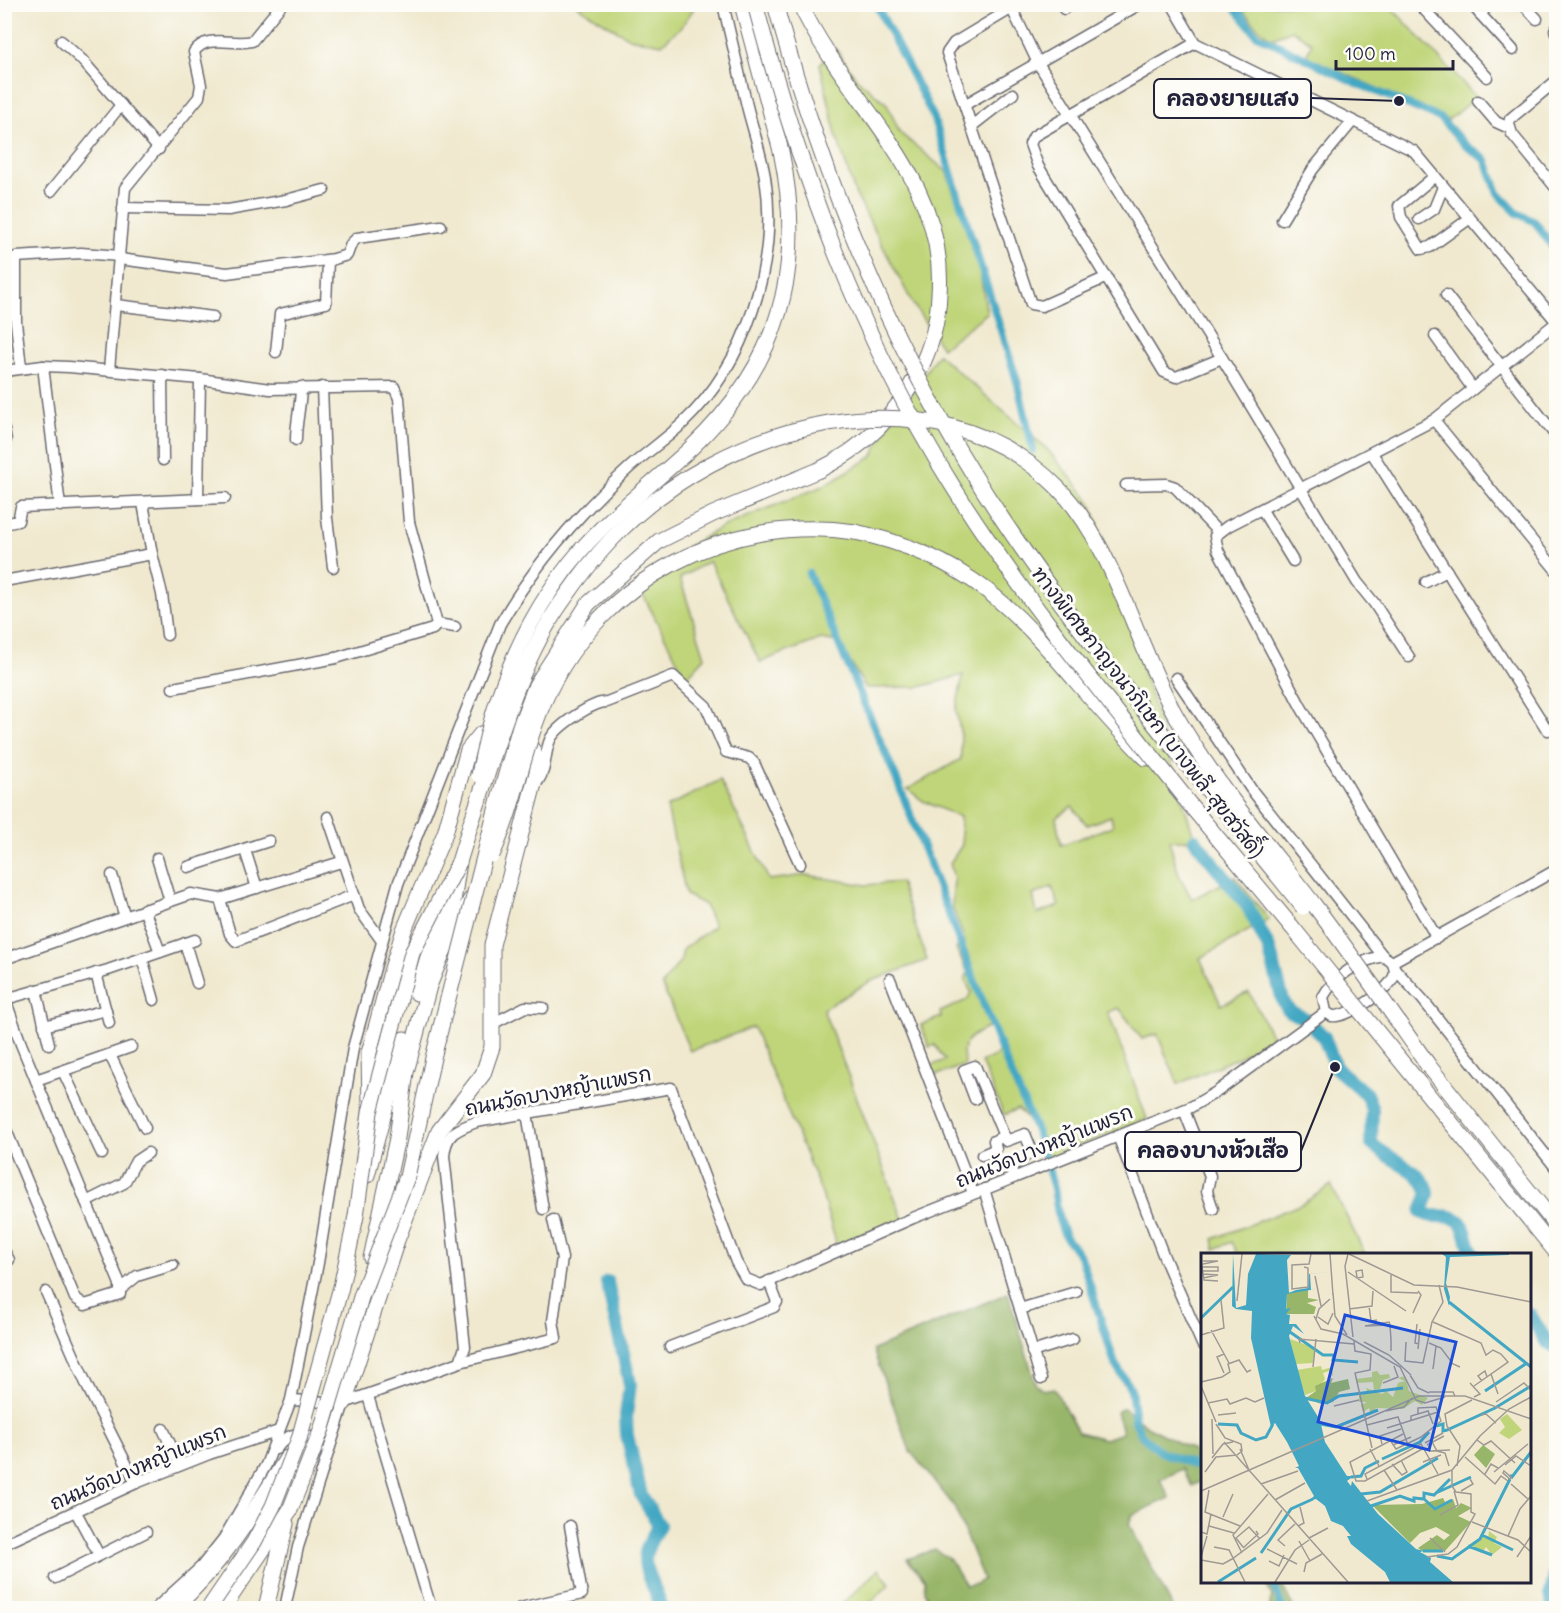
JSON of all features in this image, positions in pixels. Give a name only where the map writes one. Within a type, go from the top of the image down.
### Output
[{"type":"highway","points":[[471,823],[483,754],[501,689],[527,628],[544,599],[562,573],[604,525],[690,448],[726,410],[757,368],[776,325],[790,261],[790,207],[781,151],[742,4]]},
{"type":"highway","name":"ทางพิเศษกาญจนาภิเษก (บางพลี-สุขสวัสดิ์)","points":[[755,4],[784,108],[830,241],[864,319],[910,412],[952,484],[1045,621],[1184,796],[1557,1252]]},
{"type":"highway","name":"ทางพิเศษกาญจนาภิเษก (บางพลี-สุขสวัสดิ์)","points":[[775,4],[809,122],[850,234],[931,400],[972,471],[1065,609],[1120,681],[1557,1225]]},
{"type":"highway","points":[[362,1294],[407,1177],[433,1058],[498,802],[520,726],[536,685],[588,604],[658,542],[713,514],[819,470],[858,447],[889,417],[929,350],[935,330],[940,286],[936,241],[931,218],[907,168],[839,72],[800,4]]},
{"type":"highway","points":[[208,1608],[254,1542],[273,1506],[299,1439],[332,1325],[356,1216],[427,958],[453,902],[459,862],[471,823],[515,695],[535,649],[562,602],[611,539],[654,502],[726,457],[756,443],[799,429],[846,421],[897,418],[951,425],[994,441],[1016,452],[1047,477],[1081,514],[1098,542],[1154,673],[1202,758],[1344,945],[1429,1066]]},
{"type":"highway","points":[[266,1608],[290,1510],[325,1420],[362,1294],[393,1160],[408,1065],[429,986],[506,822],[546,696],[565,662],[606,611],[643,581],[688,554],[738,537],[785,528],[832,528],[876,536],[925,552],[969,576],[1008,606],[1127,738],[1184,796]]},
{"type":"highway","points":[[344,1403],[397,1240],[438,1131],[483,1074],[492,1047],[492,945],[532,790],[537,761],[532,749],[487,733],[481,734],[468,750],[436,857],[401,940],[371,1044],[368,1061],[370,1112]]},
{"type":"highway","points":[[356,1216],[370,1112],[412,953],[459,862]]},
{"type":"highway","points":[[174,1608],[216,1566],[246,1525],[299,1439]]},
{"type":"highway","points":[[223,1608],[290,1510]]},
{"type":"street","points":[[109,370],[125,189],[199,97],[201,85],[194,52],[197,47],[210,41],[252,41],[282,4]]},
{"type":"street","points":[[266,1465],[291,1400],[318,1263],[353,1047],[398,884],[478,675],[500,624],[512,604],[569,527],[699,406],[724,372],[749,320],[762,272],[768,215],[765,177],[723,4]]},
{"type":"street","points":[[966,104],[1140,4]]},
{"type":"street","points":[[1172,4],[1195,43],[1414,151],[1557,322],[1434,420],[1218,532],[1215,536],[1218,550],[1301,707],[1437,938]]},
{"type":"street","points":[[1471,4],[1513,50]]},
{"type":"street","points":[[1480,14],[1490,4]]},
{"type":"street","points":[[1523,4],[1537,19]]},
{"type":"street","points":[[1422,5],[1487,77]]},
{"type":"street","points":[[1107,277],[1042,306],[1031,304],[948,53],[949,48],[1016,7],[1038,63],[1073,115],[1222,358],[1356,582],[1382,614],[1409,657]]},
{"type":"street","points":[[61,40],[82,60],[159,149]]},
{"type":"street","points":[[1195,43],[1034,136],[1030,144],[1038,166],[1164,372],[1176,377],[1222,358]]},
{"type":"street","points":[[1509,128],[1510,119],[1557,81]]},
{"type":"street","points":[[973,125],[1013,94]]},
{"type":"street","points":[[1478,101],[1496,122],[1509,128],[1557,189]]},
{"type":"street","points":[[51,191],[121,105]]},
{"type":"street","points":[[1282,220],[1313,169],[1352,122]]},
{"type":"street","points":[[1434,176],[1399,206],[1401,217],[1418,245],[1425,250],[1469,219]]},
{"type":"street","points":[[1419,219],[1434,209],[1443,187]]},
{"type":"street","points":[[123,208],[228,210],[286,200],[324,190]]},
{"type":"street","points":[[21,369],[16,322],[16,257],[81,254],[227,273],[328,261],[347,255],[351,244],[357,238],[441,226]]},
{"type":"street","points":[[276,352],[280,314],[326,303],[328,261]]},
{"type":"street","points":[[1446,295],[1557,436]]},
{"type":"street","points":[[116,305],[213,317]]},
{"type":"street","points":[[1435,336],[1473,389]]},
{"type":"street","points":[[43,366],[60,506]]},
{"type":"street","points":[[4,370],[43,366],[109,370],[270,389],[390,385],[397,391],[410,522],[437,624]]},
{"type":"street","points":[[162,375],[163,460]]},
{"type":"street","points":[[198,499],[200,379]]},
{"type":"street","points":[[296,440],[296,417],[301,401],[301,387]]},
{"type":"street","points":[[322,387],[327,518],[333,567]]},
{"type":"street","points":[[1434,420],[1556,570]]},
{"type":"street","points":[[1372,453],[1546,728],[1557,726]]},
{"type":"street","points":[[1125,485],[1166,484],[1175,487],[1218,532]]},
{"type":"street","points":[[4,524],[20,519],[21,507],[225,498]]},
{"type":"street","points":[[143,503],[162,594],[167,635]]},
{"type":"street","points":[[1262,510],[1293,561]]},
{"type":"street","points":[[4,581],[152,554]]},
{"type":"street","points":[[1426,582],[1447,571]]},
{"type":"street","points":[[437,624],[455,627]]},
{"type":"street","points":[[173,688],[336,658],[429,632],[437,624]]},
{"type":"street","points":[[532,790],[544,773],[550,741],[563,725],[599,702],[613,700],[673,676],[706,706],[726,752],[749,758],[754,763],[800,864]]},
{"type":"street","points":[[1176,678],[1251,789],[1557,1168]]},
{"type":"street","points":[[328,817],[341,862],[354,895],[364,917],[382,941]]},
{"type":"street","points":[[188,867],[269,841]]},
{"type":"street","points":[[245,850],[257,888]]},
{"type":"street","points":[[157,858],[170,900]]},
{"type":"street","points":[[4,959],[170,900],[191,894],[220,899],[341,862]]},
{"type":"street","points":[[1390,962],[1394,977],[1387,985],[1348,1015],[1332,1016],[1326,1012],[1323,997],[1333,982],[1364,962],[1390,962],[1557,870]]},
{"type":"street","points":[[112,874],[125,916]]},
{"type":"street","points":[[220,899],[230,934],[236,941],[242,941],[354,895]]},
{"type":"street","points":[[144,909],[160,952]]},
{"type":"street","points":[[121,1289],[36,1080],[9,996],[96,973],[190,942],[197,983]]},
{"type":"street","points":[[142,958],[154,1000]]},
{"type":"street","points":[[96,973],[109,1023]]},
{"type":"street","points":[[890,979],[979,1191],[1020,1309],[1041,1379]]},
{"type":"street","points":[[36,990],[49,1044]]},
{"type":"street","points":[[492,1024],[525,1007],[543,1008]]},
{"type":"street","points":[[44,1026],[106,1010]]},
{"type":"street","name":"ถนนวัดบางหญ้าแพรก","points":[[460,1362],[465,1347],[445,1146],[453,1131],[476,1122],[671,1088],[736,1262],[746,1279],[760,1285],[979,1191],[1184,1110],[1218,1090],[1326,1012]]},
{"type":"street","points":[[36,1080],[132,1047]]},
{"type":"street","points":[[110,1055],[146,1128]]},
{"type":"street","points":[[975,1099],[964,1070],[975,1066],[1006,1141],[1025,1134],[1032,1151],[1011,1167],[1013,1177]]},
{"type":"street","points":[[63,1071],[102,1154]]},
{"type":"street","points":[[1184,1110],[1210,1176],[1207,1191],[1213,1209]]},
{"type":"street","points":[[527,1113],[543,1209]]},
{"type":"street","points":[[4,1125],[75,1298],[81,1305],[116,1296],[137,1276],[173,1265]]},
{"type":"street","points":[[982,1155],[996,1149],[994,1141],[1004,1136]]},
{"type":"street","points":[[1118,1136],[1164,1257],[1201,1340]]},
{"type":"street","points":[[86,1202],[124,1183],[136,1161],[148,1153]]},
{"type":"street","points":[[291,1400],[344,1403],[460,1362],[556,1338],[553,1322],[562,1258],[553,1220]]},
{"type":"street","points":[[670,1347],[774,1307],[777,1302],[769,1281]]},
{"type":"street","points":[[46,1292],[88,1388],[136,1483]]},
{"type":"street","points":[[1020,1309],[1076,1292]]},
{"type":"street","points":[[1032,1352],[1073,1339]]},
{"type":"street","points":[[368,1396],[431,1608]]},
{"type":"street","points":[[285,1608],[298,1547],[344,1403]]},
{"type":"street","points":[[163,1429],[180,1465]]},
{"type":"street","name":"ถนนวัดบางหญ้าแพรก","points":[[4,1544],[136,1483],[180,1465],[279,1431]]},
{"type":"street","points":[[156,1608],[201,1567],[224,1538],[266,1465],[288,1435],[297,1433],[313,1439],[318,1447],[322,1470]]},
{"type":"street","points":[[76,1512],[99,1555]]},
{"type":"street","points":[[523,1608],[571,1603],[582,1591],[570,1526]]},
{"type":"street","points":[[56,1578],[146,1532]]},
{"type":"green space","points":[[576,5],[696,5],[682,26],[662,44],[629,38]]},
{"type":"green space","points":[[1238,5],[1389,5],[1476,97],[1448,120],[1306,56],[1312,43],[1292,30],[1272,38],[1260,30]]},
{"type":"green space","points":[[835,48],[856,78],[887,104],[900,133],[946,171],[977,256],[987,313],[942,348],[913,304],[855,193],[836,134],[820,64]]},
{"type":"green space","points":[[938,354],[1048,450],[1091,502],[1195,840],[1169,840],[1179,875],[1192,899],[1235,877],[1269,919],[1200,958],[1221,1005],[1249,992],[1272,1037],[1241,1056],[1178,1084],[1157,1034],[1142,1039],[1119,1008],[1108,1012],[1147,1119],[1048,1158],[1028,1120],[1018,1109],[1004,1115],[981,1062],[996,1056],[1003,1047],[992,1026],[972,1036],[965,1044],[963,1057],[965,1065],[931,1077],[928,1067],[945,1060],[935,1045],[929,1047],[921,1025],[941,1017],[940,1012],[967,1000],[971,992],[965,979],[968,973],[956,949],[965,940],[952,907],[954,879],[950,863],[962,845],[960,817],[923,801],[908,789],[961,759],[961,735],[956,710],[963,675],[920,687],[866,688],[838,642],[821,639],[760,662],[709,561],[680,578],[705,657],[686,678],[638,585],[689,546],[722,527],[823,486],[872,457],[892,419]],"holes":[[[1072,806],[1087,825],[1111,816],[1113,826],[1061,845],[1056,818]],[[1052,887],[1059,906],[1037,914],[1033,895]]]},
{"type":"green space","points":[[720,780],[769,880],[806,875],[866,885],[900,882],[927,960],[869,982],[823,1009],[904,1222],[837,1246],[822,1194],[753,1027],[690,1051],[662,985],[681,960],[683,949],[714,926],[705,905],[686,895],[667,807]]},
{"type":"green space","points":[[1331,1185],[1365,1253],[1238,1253],[1232,1242],[1215,1249],[1213,1239],[1302,1204]]},
{"type":"green space","points":[[1008,1293],[1036,1385],[1043,1390],[1054,1388],[1078,1432],[1105,1439],[1122,1433],[1117,1412],[1123,1408],[1150,1428],[1193,1450],[1195,1458],[1201,1459],[1201,1482],[1192,1486],[1182,1469],[1160,1480],[1170,1498],[1132,1515],[1129,1524],[1173,1608],[934,1608],[924,1591],[925,1580],[907,1559],[935,1549],[950,1560],[966,1586],[976,1584],[983,1579],[954,1506],[910,1451],[873,1350]]},
{"type":"green space","points":[[879,1569],[890,1584],[864,1608],[838,1608]]},
{"type":"green space","points":[[1266,1583],[1281,1583],[1294,1608],[1269,1608],[1272,1596]]},
{"type":"waterway","points":[[876,4],[933,116],[1018,384],[1033,450]]},
{"type":"waterway","points":[[1232,4],[1257,35],[1354,82],[1440,118],[1465,145],[1486,160],[1498,193],[1517,213],[1535,222],[1556,252]]},
{"type":"waterway","points":[[809,574],[899,785],[1006,1062],[1038,1135],[1054,1188],[1059,1220],[1065,1236],[1081,1257],[1115,1364],[1131,1389],[1135,1421],[1142,1436],[1161,1452],[1201,1468]]},
{"type":"waterway","points":[[1195,840],[1248,907],[1269,948],[1283,1001],[1289,1011],[1306,1019],[1324,1037],[1335,1067],[1366,1094],[1372,1109],[1371,1143],[1421,1179],[1428,1194],[1422,1212],[1427,1215],[1457,1219],[1463,1227],[1473,1253]]},
{"type":"waterway","points":[[607,1282],[630,1384],[626,1416],[627,1435],[641,1495],[659,1525],[647,1548],[645,1561],[660,1608]]},
{"type":"waterway","points":[[1531,1317],[1546,1341],[1556,1347]]},
{"type":"waterway","points":[[1554,1608],[1551,1594],[1556,1571]]},
{"type":"waterway","points":[[1273,1583],[1282,1608]]},
{"type":"place","name":"คลองยายแสง","points":[[1399,101]]},
{"type":"place","name":"คลองบางหัวเสือ","points":[[1335,1067]]}]
